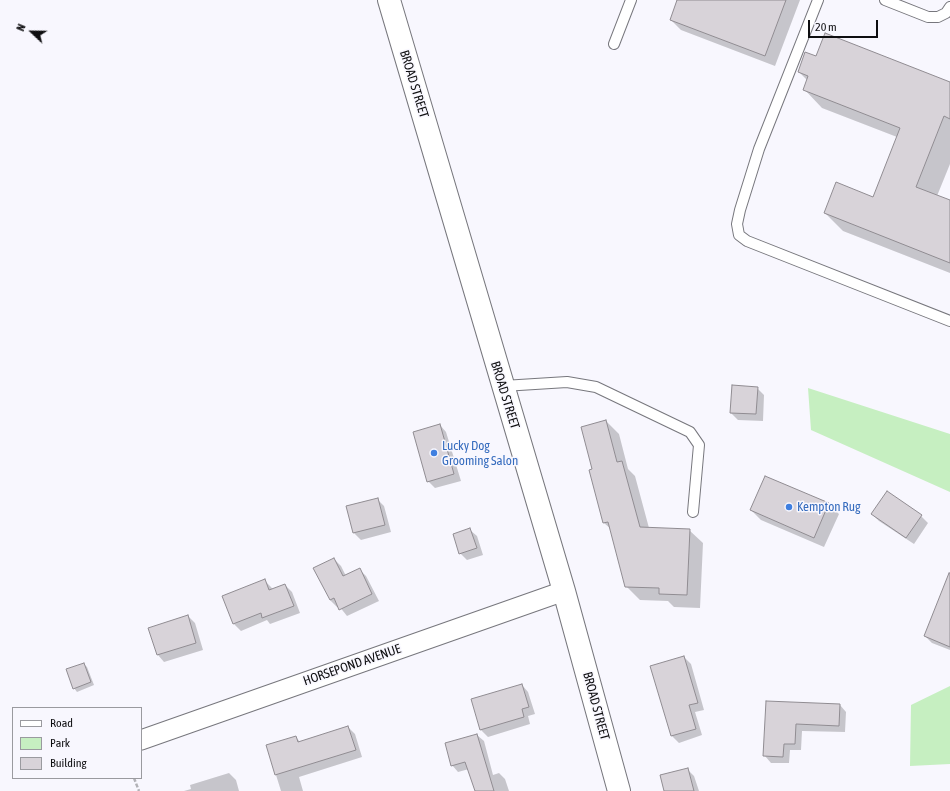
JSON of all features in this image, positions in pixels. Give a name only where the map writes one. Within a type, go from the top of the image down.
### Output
[{"type":"main road","name":"BROAD STREET","points":[[389,0],[502,386],[564,591],[619,791]]},
{"type":"street","name":"HORSEPOND AVENUE","points":[[142,740],[564,591]]},
{"type":"lane","points":[[614,44],[631,0]]},
{"type":"lane","points":[[818,0],[759,149],[740,210],[737,224],[739,235],[747,241],[950,321]]},
{"type":"lane","points":[[885,0],[928,17],[938,17],[946,13],[950,7]]},
{"type":"lane","points":[[502,386],[567,382],[596,387],[690,432],[700,445],[693,512]]},
{"type":"path","points":[[134,779],[139,791]]},
{"type":"green space","points":[[808,388],[950,434],[950,492],[811,430]]},
{"type":"green space","points":[[950,686],[950,764],[910,766],[911,705]]},
{"type":"building","points":[[677,0],[786,0],[765,56],[670,20]]},
{"type":"building","points":[[825,33],[950,82],[950,119],[944,116],[916,187],[950,200],[950,263],[824,213],[836,182],[873,197],[900,128],[803,90],[808,76],[798,72],[805,52],[816,56]]},
{"type":"building","points":[[732,385],[758,387],[756,414],[730,413]]},
{"type":"building","points":[[606,420],[617,462],[622,461],[640,527],[690,529],[687,595],[659,594],[659,588],[625,587],[608,522],[603,523],[589,470],[592,469],[581,427]]},
{"type":"building","name":"Lucky Dog Grooming Salon","points":[[440,424],[454,474],[427,482],[413,432]]},
{"type":"building","name":"Kempton Rug","points":[[765,476],[829,503],[814,538],[750,510]]},
{"type":"building","points":[[887,491],[922,515],[906,538],[871,514]]},
{"type":"building","points":[[378,498],[385,525],[353,533],[346,506]]},
{"type":"building","points":[[470,528],[477,548],[459,554],[453,534]]},
{"type":"building","points":[[334,558],[343,576],[360,568],[372,594],[339,610],[334,598],[330,600],[313,568]]},
{"type":"building","points":[[950,573],[950,647],[924,636]]},
{"type":"building","points":[[265,579],[269,590],[285,584],[294,606],[262,618],[261,613],[233,624],[222,596]]},
{"type":"building","points":[[188,615],[196,643],[157,655],[148,628]]},
{"type":"building","points":[[684,656],[698,703],[689,705],[696,729],[671,736],[650,666]]},
{"type":"building","points":[[84,663],[91,682],[73,689],[66,669]]},
{"type":"building","points":[[522,684],[529,707],[522,709],[524,717],[480,730],[471,699]]},
{"type":"building","points":[[766,701],[840,704],[839,726],[796,724],[795,744],[784,744],[783,757],[763,756]]},
{"type":"building","points":[[348,726],[356,750],[275,775],[266,745],[296,736],[298,742]]},
{"type":"building","points":[[477,734],[494,791],[475,791],[465,762],[451,766],[445,743]]},
{"type":"building","points":[[688,768],[694,791],[664,791],[660,775]]},
{"type":"place","name":"Lucky Dog Grooming Salon","points":[[434,453]]},
{"type":"place","name":"Kempton Rug","points":[[789,507]]}]
